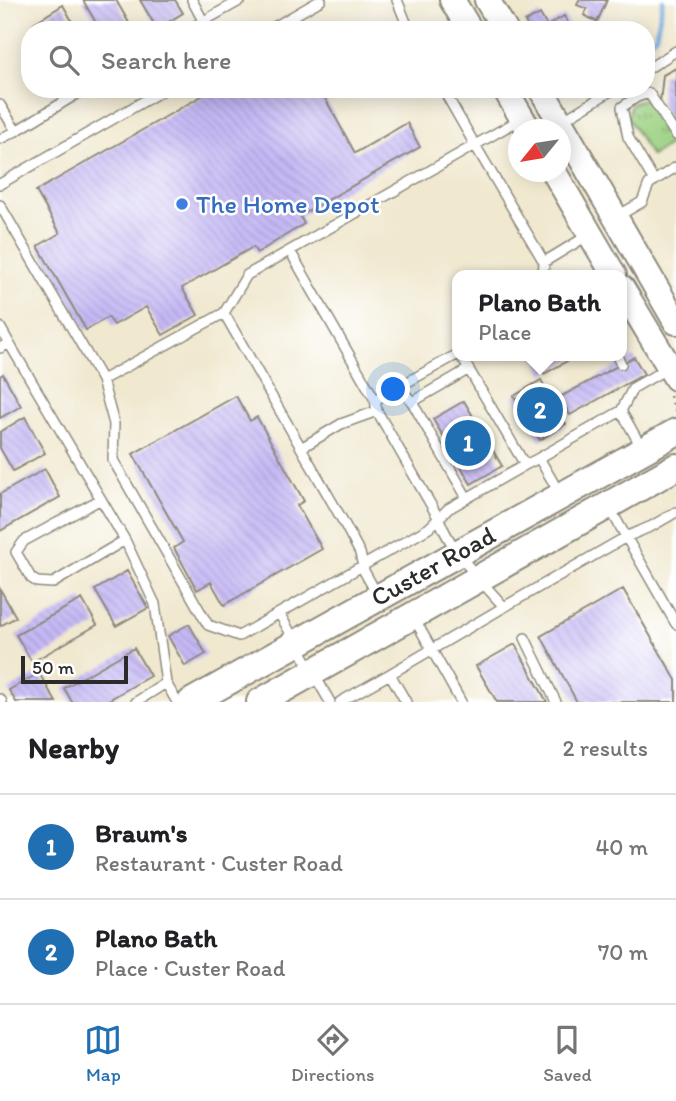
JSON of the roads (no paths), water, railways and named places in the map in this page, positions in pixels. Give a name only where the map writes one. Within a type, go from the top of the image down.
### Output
[{"type":"main road","points":[[452,0],[465,21]]},
{"type":"main road","points":[[487,0],[500,21]]},
{"type":"main road","points":[[510,98],[523,119]]},
{"type":"main road","points":[[546,98],[559,119]]},
{"type":"main road","points":[[571,140],[615,218],[673,307]]},
{"type":"main road","points":[[560,182],[611,270]]},
{"type":"main road","points":[[590,234],[615,218]]},
{"type":"main road","points":[[627,300],[633,315],[673,373]]},
{"type":"main road","name":"Custer Road","points":[[191,702],[676,432]]},
{"type":"main road","name":"Custer Road","points":[[260,702],[676,467]]},
{"type":"lane","points":[[192,0],[204,21],[241,0]]},
{"type":"lane","points":[[285,21],[321,0]]},
{"type":"lane","points":[[397,0],[405,21]]},
{"type":"lane","points":[[655,64],[676,51]]},
{"type":"lane","points":[[0,139],[70,98]]},
{"type":"lane","points":[[0,184],[148,98]]},
{"type":"lane","points":[[448,98],[544,262],[543,270]]},
{"type":"lane","points":[[566,119],[600,98]]},
{"type":"lane","points":[[636,98],[622,107],[628,136],[654,181]]},
{"type":"lane","points":[[652,98],[676,135]]},
{"type":"lane","points":[[0,105],[16,131]]},
{"type":"lane","points":[[102,380],[224,313],[247,275],[475,145],[508,131]]},
{"type":"lane","points":[[615,218],[642,202],[649,184],[676,167]]},
{"type":"lane","points":[[0,205],[102,380],[114,424],[113,460],[208,625],[239,636],[429,528],[448,509],[621,411],[632,385],[673,373]]},
{"type":"lane","points":[[544,262],[590,234]]},
{"type":"lane","points":[[290,251],[439,519],[445,535],[457,553],[504,607]]},
{"type":"lane","points":[[224,313],[360,553],[362,565],[378,596]]},
{"type":"lane","points":[[0,327],[5,345],[125,540],[155,604],[166,683],[177,702]]},
{"type":"lane","points":[[374,400],[452,359]]},
{"type":"lane","points":[[463,361],[525,465]]},
{"type":"lane","points":[[412,402],[469,369]]},
{"type":"lane","points":[[399,386],[412,402],[467,498]]},
{"type":"lane","points":[[300,448],[341,425],[377,411]]},
{"type":"lane","points":[[621,411],[643,450]]},
{"type":"lane","points":[[539,458],[560,495]]},
{"type":"lane","points":[[101,499],[24,541],[16,552],[31,578],[37,582],[53,583],[125,540]]},
{"type":"lane","points":[[608,505],[676,624]]},
{"type":"lane","points":[[340,702],[626,537],[676,512]]},
{"type":"lane","points":[[279,613],[330,702]]},
{"type":"lane","points":[[413,616],[461,702]]},
{"type":"lane","points":[[525,638],[556,702]]},
{"type":"lane","points":[[390,674],[406,702]]},
{"type":"lane","points":[[135,702],[166,683]]},
{"type":"waterway","points":[[655,36],[663,0]]},
{"type":"place","name":"The Home Depot","points":[[182,204]]},
{"type":"place","name":"Plano Bath","points":[[540,410]]},
{"type":"place","name":"Braum's","points":[[468,443]]}]
